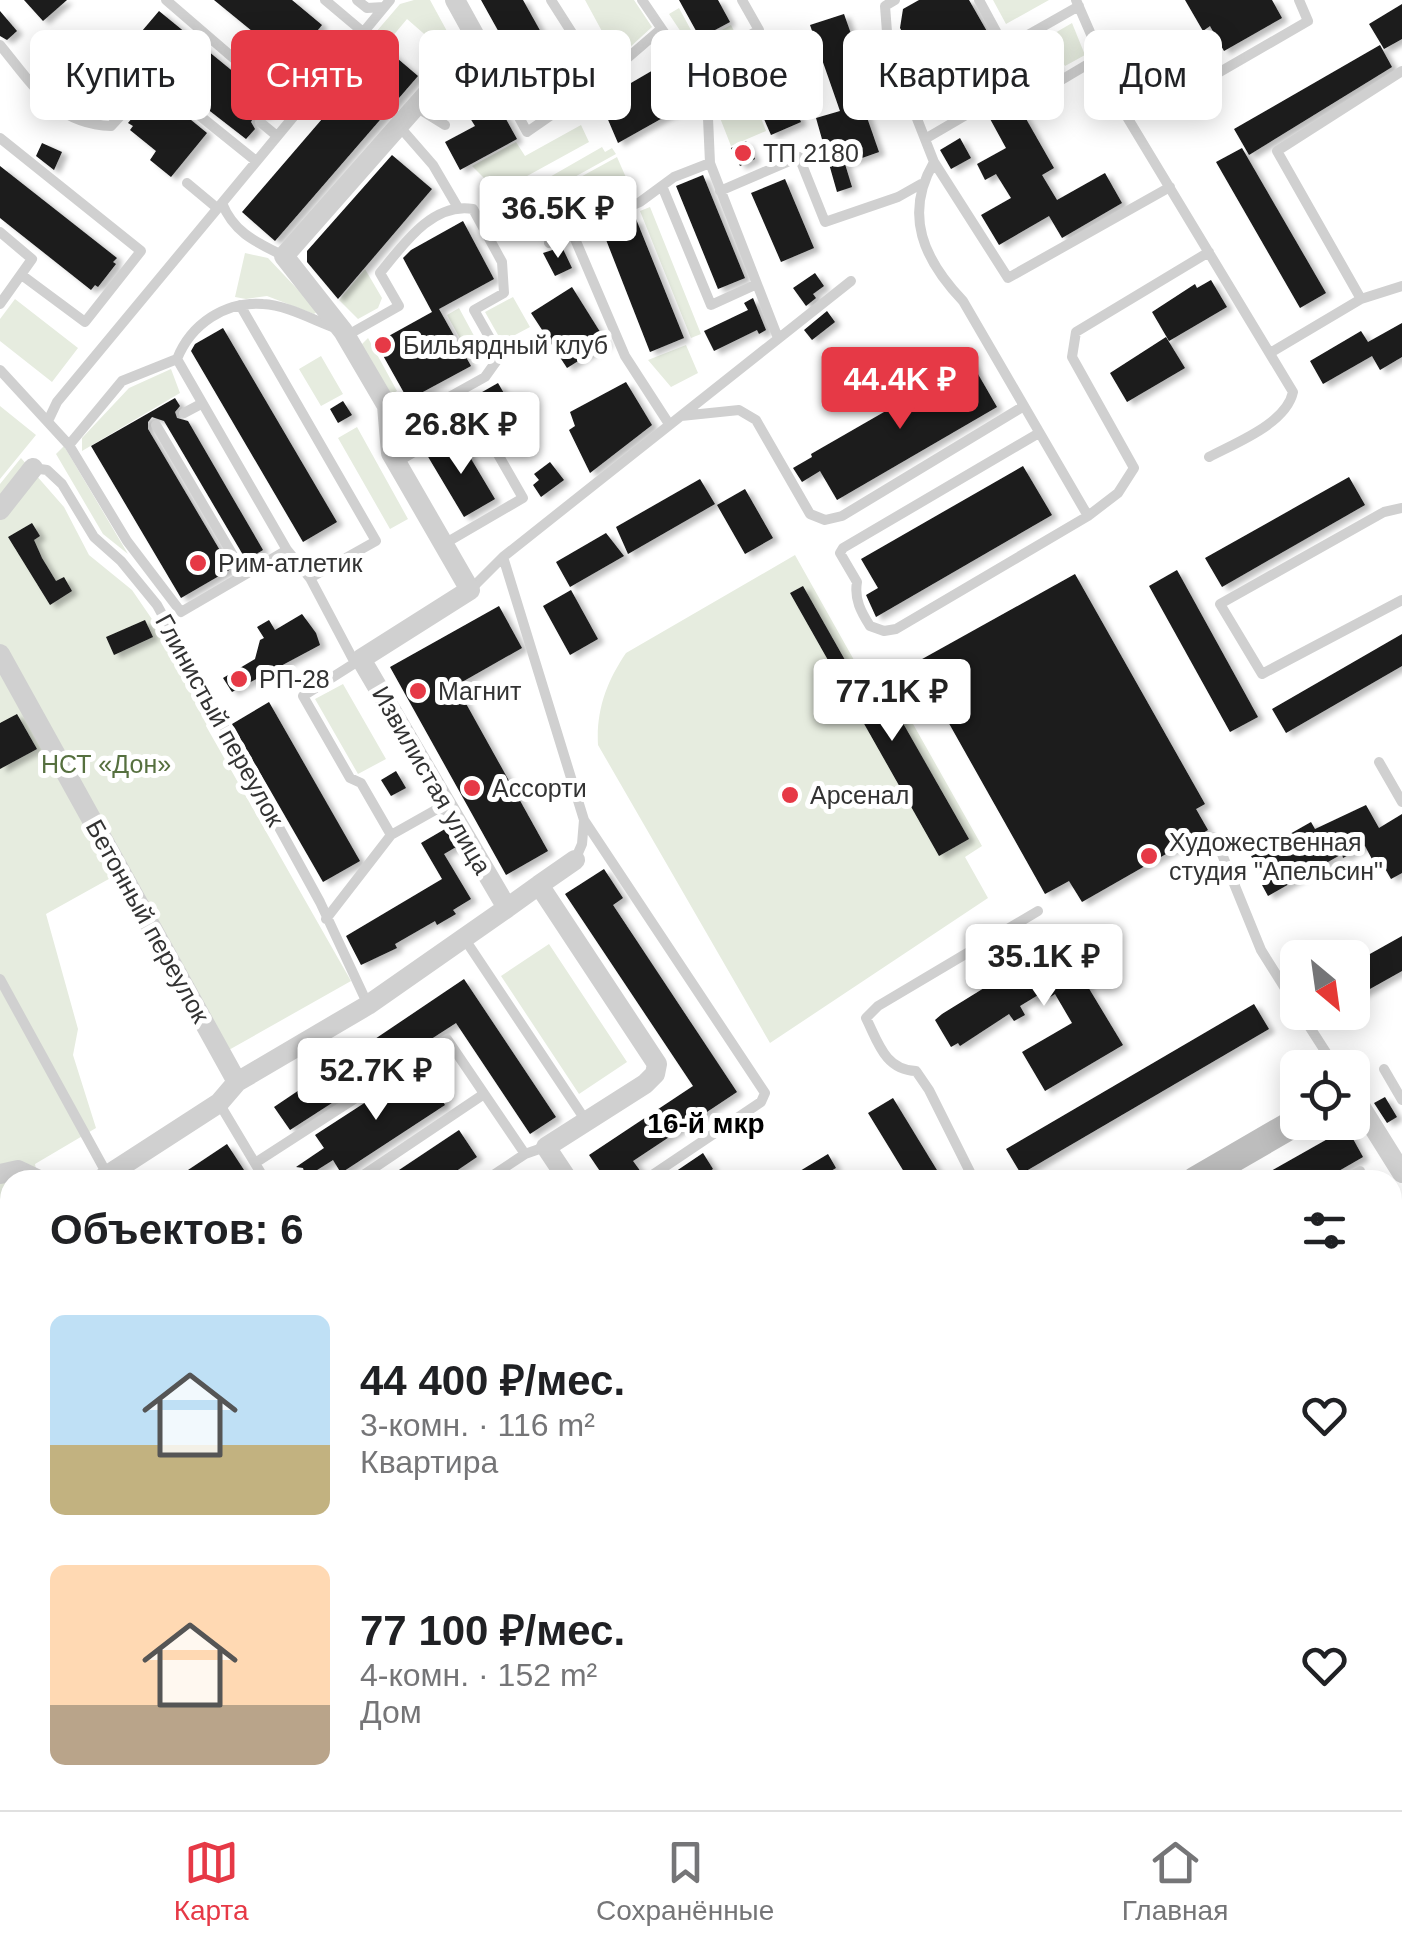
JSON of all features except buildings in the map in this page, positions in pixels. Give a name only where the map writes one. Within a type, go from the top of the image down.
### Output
[{"type":"street","points":[[455,0],[472,30]]},
{"type":"street","points":[[419,102],[284,256],[345,333],[386,406],[391,453],[470,590]]},
{"type":"street","points":[[0,510],[33,468]]},
{"type":"street","name":"Извилистая улица","points":[[470,590],[358,661],[507,908]]},
{"type":"street","name":"Бетонный переулок","points":[[0,654],[237,1082]]},
{"type":"street","points":[[115,1170],[219,1103],[237,1082],[368,1005],[575,860]]},
{"type":"street","points":[[539,886],[657,1064],[645,1084],[546,1147],[561,1170]]},
{"type":"street","points":[[1370,1122],[1400,1170]]},
{"type":"street","points":[[1213,1170],[1280,1131]]},
{"type":"lane","points":[[166,0],[231,56]]},
{"type":"lane","points":[[324,0],[361,30]]},
{"type":"lane","points":[[358,0],[367,8],[387,4]]},
{"type":"lane","points":[[551,0],[570,30]]},
{"type":"lane","points":[[642,0],[661,30]]},
{"type":"lane","points":[[742,0],[759,30]]},
{"type":"lane","points":[[895,0],[885,6],[888,46],[934,162],[1008,278],[1170,188]]},
{"type":"lane","points":[[979,0],[1005,48],[1078,3],[1089,30]]},
{"type":"lane","points":[[1222,71],[1308,22],[1299,0]]},
{"type":"lane","points":[[365,30],[387,4]]},
{"type":"lane","points":[[631,55],[651,38]]},
{"type":"lane","points":[[0,45],[57,110],[110,126],[144,89],[159,83],[256,161]]},
{"type":"lane","points":[[1361,299],[1277,151],[1402,71]]},
{"type":"lane","points":[[415,106],[444,124]]},
{"type":"lane","points":[[48,421],[57,402],[290,120]]},
{"type":"lane","points":[[520,120],[527,132],[544,120]]},
{"type":"lane","points":[[708,120],[710,164],[778,338]]},
{"type":"lane","points":[[925,138],[957,120]]},
{"type":"lane","points":[[1129,120],[1292,392],[1290,402],[1266,424],[1208,458]]},
{"type":"lane","points":[[260,122],[277,136]]},
{"type":"lane","points":[[398,126],[433,165],[457,206]]},
{"type":"lane","points":[[0,138],[141,251],[85,322],[22,276]]},
{"type":"lane","points":[[720,191],[799,157],[825,222],[898,197],[921,184]]},
{"type":"lane","points":[[934,162],[921,184],[917,206],[925,244],[937,274],[963,301],[1088,516]]},
{"type":"lane","points":[[548,244],[640,202],[674,178],[710,164]]},
{"type":"lane","points":[[187,183],[220,205],[230,223],[250,240],[284,256]]},
{"type":"lane","points":[[662,186],[711,305],[757,284]]},
{"type":"lane","points":[[70,445],[122,381],[177,360],[182,347],[201,324],[219,311],[266,303],[345,333],[399,306],[380,273],[417,229],[457,206],[473,209],[502,262],[504,294],[474,310],[500,356],[485,377],[388,431]]},
{"type":"lane","points":[[579,229],[575,240],[625,356],[670,424]]},
{"type":"lane","points":[[0,232],[32,260],[0,304]]},
{"type":"lane","points":[[164,250],[176,259]]},
{"type":"lane","points":[[1040,433],[843,548],[840,553],[857,582],[855,592],[860,609],[870,626],[884,631],[896,629],[1088,516],[1118,493],[1134,468],[1072,358],[1076,332],[1209,252]]},
{"type":"lane","name":"Извилистая улица","points":[[470,590],[503,557],[850,281]]},
{"type":"lane","points":[[1270,353],[1361,299],[1402,286]]},
{"type":"lane","points":[[240,306],[376,541],[310,578]]},
{"type":"lane","points":[[177,360],[287,550],[310,578],[358,661],[303,696],[350,778],[360,783],[391,835]]},
{"type":"lane","points":[[0,370],[70,445],[127,541],[181,612],[287,550]]},
{"type":"lane","points":[[184,413],[201,404]]},
{"type":"lane","points":[[680,416],[738,410],[756,420],[810,514],[825,520],[842,516],[1024,406]]},
{"type":"lane","points":[[396,462],[476,416],[523,498],[443,544]]},
{"type":"lane","points":[[156,425],[244,574]]},
{"type":"lane","name":"Глинистый переулок","points":[[33,468],[47,470],[62,484],[94,537],[121,561],[157,605],[320,902],[368,1005]]},
{"type":"lane","points":[[1402,508],[1384,512],[1220,604],[1262,674],[1402,600]]},
{"type":"lane","points":[[503,557],[584,820],[765,1093],[761,1102],[659,1170]]},
{"type":"lane","points":[[1379,762],[1402,802]]},
{"type":"lane","points":[[326,918],[391,835],[446,804]]},
{"type":"lane","points":[[575,860],[582,844],[584,820]]},
{"type":"lane","points":[[1215,837],[1261,950],[1280,980]]},
{"type":"lane","points":[[969,1170],[929,1090],[916,1071],[902,1071],[886,1059],[866,1018],[878,1006],[1038,910]]},
{"type":"lane","points":[[464,938],[587,1122]]},
{"type":"lane","points":[[0,979],[100,1170]]},
{"type":"lane","points":[[255,1163],[446,1039],[525,1154]]},
{"type":"lane","points":[[1384,1070],[1402,1100]]},
{"type":"lane","points":[[371,1170],[484,1094]]},
{"type":"lane","points":[[219,1103],[257,1170]]},
{"type":"lane","points":[[501,1170],[525,1154],[546,1147]]},
{"type":"green space","points":[[430,0],[446,30],[420,30],[407,19],[398,30],[378,30],[400,4]]},
{"type":"green space","points":[[585,0],[634,0],[652,27],[631,46],[631,30],[601,30]]},
{"type":"green space","points":[[993,0],[1049,0],[1006,24]]},
{"type":"green space","points":[[679,8],[691,30],[680,30],[669,14]]},
{"type":"green space","points":[[1072,23],[1084,53],[1065,66],[1064,30],[1060,30]]},
{"type":"green space","points":[[721,120],[762,120],[766,131],[731,146]]},
{"type":"green space","points":[[581,125],[589,142],[498,192],[472,166],[516,142],[525,156]]},
{"type":"green space","points":[[602,147],[605,152],[612,148],[616,154],[553,189],[548,178]]},
{"type":"green space","points":[[617,157],[631,189],[569,220],[555,191]]},
{"type":"green space","points":[[540,182],[547,197],[501,229],[506,206]]},
{"type":"green space","points":[[650,207],[701,334],[691,338],[640,211]]},
{"type":"green space","points":[[245,253],[268,258],[318,311],[314,314],[267,296],[235,297]]},
{"type":"green space","points":[[365,269],[382,298],[378,308],[358,319],[339,300]]},
{"type":"green space","points":[[513,297],[530,327],[502,342],[485,312]]},
{"type":"green space","points":[[15,299],[78,348],[52,382],[0,341],[0,319]]},
{"type":"green space","points":[[459,308],[486,358],[474,364],[447,315]]},
{"type":"green space","points":[[368,338],[397,391],[390,395],[363,348]]},
{"type":"green space","points":[[686,345],[698,373],[671,387],[648,360]]},
{"type":"green space","points":[[321,356],[343,394],[321,406],[299,369]]},
{"type":"green space","points":[[171,369],[180,393],[82,451],[82,438],[129,388]]},
{"type":"green space","points":[[0,406],[36,435],[0,479]]},
{"type":"green space","points":[[357,427],[408,519],[390,529],[338,438]]},
{"type":"green space","points":[[64,446],[128,554],[103,534],[56,454]]},
{"type":"green space","name":"НСТ «Дон»","points":[[21,458],[64,507],[89,555],[132,590],[169,644],[208,718],[206,726],[351,981],[227,1051],[125,870],[46,914],[78,1029],[73,1055],[96,1128],[35,1164],[36,1170],[0,1170],[0,484]]},
{"type":"green space","name":"Арсенал","points":[[795,555],[886,717],[904,708],[982,846],[965,857],[988,898],[770,1043],[598,745],[598,732],[604,696],[626,653]]},
{"type":"green space","points":[[343,684],[386,759],[358,774],[315,699]]},
{"type":"green space","points":[[549,944],[627,1062],[579,1094],[501,976]]},
{"type":"place","name":"ТП 2180","points":[[743,153]]},
{"type":"place","name":"Бильярдный клуб","points":[[383,345]]},
{"type":"place","name":"Рим-атлетик","points":[[198,563]]},
{"type":"place","name":"РП-28","points":[[239,679]]},
{"type":"place","name":"Магнит","points":[[418,691]]},
{"type":"place","name":"Ассорти","points":[[472,788]]},
{"type":"place","name":"Арсенал","points":[[790,795]]},
{"type":"place","name":"Художественная студия \"Апельсин\"","points":[[1149,856]]},
{"type":"district","name":"16-й мкр","points":[[706,1123]]}]
